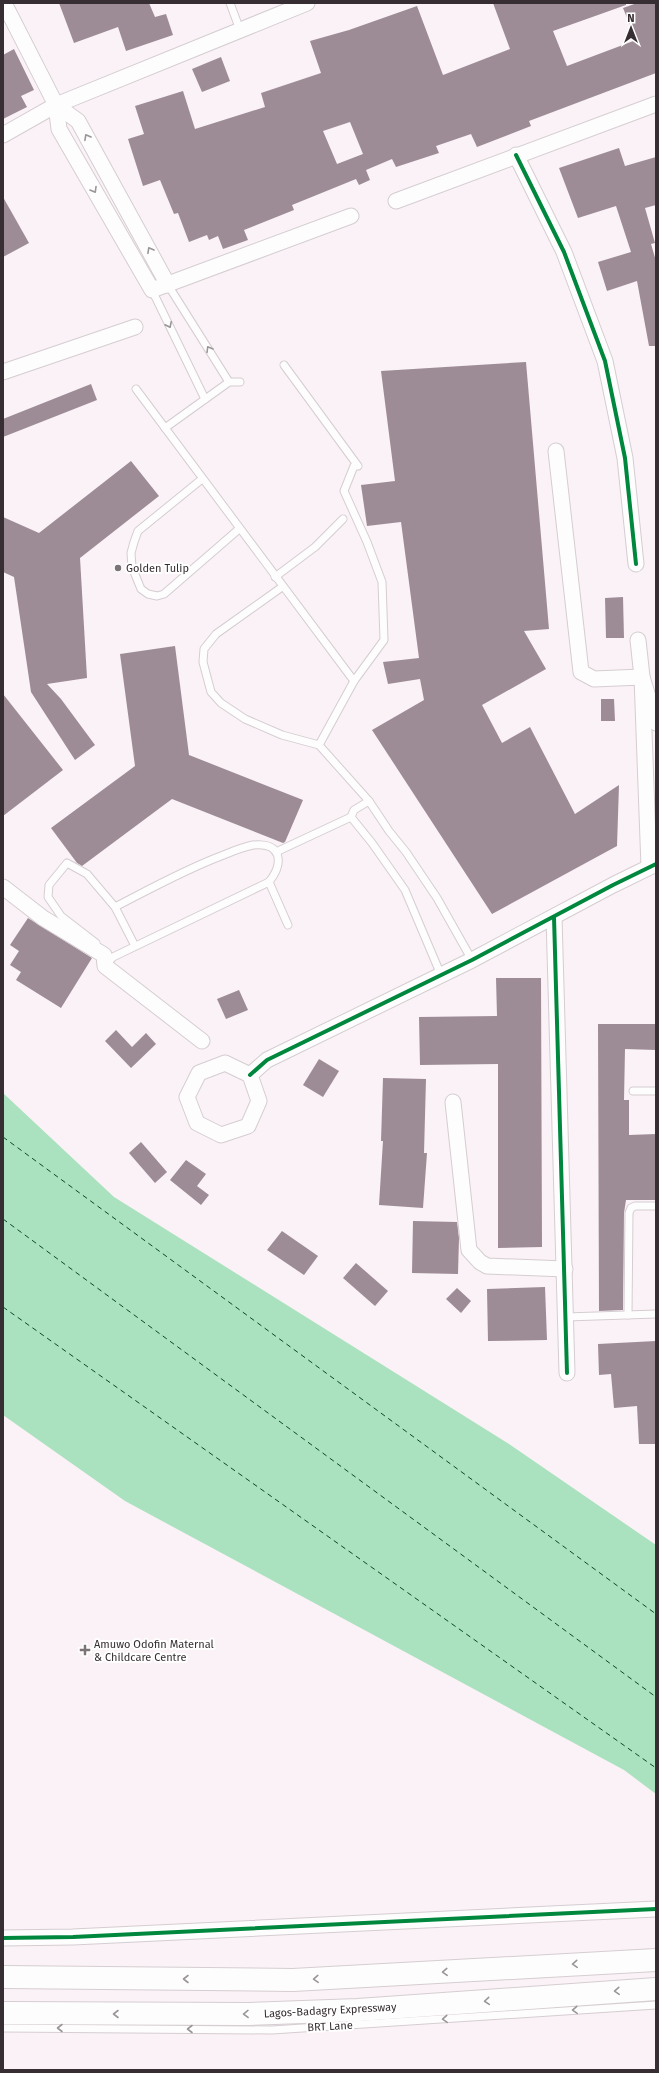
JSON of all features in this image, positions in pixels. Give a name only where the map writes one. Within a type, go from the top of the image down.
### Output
[{"type":"main road","points":[[3,1977],[293,1980],[656,1960]]},
{"type":"main road","name":"Lagos-Badagry Expressway","points":[[3,2013],[248,2014],[318,2011],[656,1989]]},
{"type":"street","points":[[4,3],[56,105],[59,129],[152,290],[351,216]]},
{"type":"street","points":[[3,135],[56,105],[307,3]]},
{"type":"street","points":[[396,201],[656,104]]},
{"type":"street","points":[[56,105],[78,121],[168,284]]},
{"type":"street","points":[[516,155],[564,252],[605,361],[625,458],[636,564]]},
{"type":"street","points":[[3,372],[135,326]]},
{"type":"street","points":[[556,451],[581,672],[594,679],[642,677]]},
{"type":"street","points":[[250,1075],[267,1060],[472,960],[652,865],[642,677],[638,640]]},
{"type":"street","points":[[642,677],[656,723]]},
{"type":"street","points":[[3,887],[43,918],[104,955],[109,961],[202,1041]]},
{"type":"street","points":[[554,917],[565,1269],[566,1373]]},
{"type":"street","points":[[225,1063],[250,1075],[259,1101],[248,1126],[221,1135],[196,1123],[187,1098],[199,1073],[225,1063]]},
{"type":"street","points":[[453,1102],[470,1250],[480,1262],[487,1266],[565,1269]]},
{"type":"street","points":[[3,1938],[73,1937],[656,1909]]},
{"type":"lane","points":[[230,3],[240,30]]},
{"type":"lane","points":[[168,284],[229,382]]},
{"type":"lane","points":[[152,290],[205,399]]},
{"type":"lane","points":[[284,365],[358,466],[354,466],[344,491],[368,542],[382,582],[384,640],[354,681],[319,745]]},
{"type":"lane","points":[[165,428],[229,382],[240,382]]},
{"type":"lane","points":[[136,390],[274,577],[354,681]]},
{"type":"lane","points":[[202,479],[138,531],[131,553],[132,567],[141,589],[148,594],[157,596],[164,594],[239,529]]},
{"type":"lane","points":[[274,577],[315,547],[343,519]]},
{"type":"lane","points":[[282,587],[216,634],[204,649],[203,662],[211,692],[221,703],[245,718],[282,735],[319,745],[369,801],[437,898],[472,960]]},
{"type":"lane","points":[[276,852],[351,817],[354,810],[369,801]]},
{"type":"lane","points":[[351,817],[372,843],[405,890],[441,975]]},
{"type":"lane","points":[[115,907],[194,866],[226,854],[251,846],[262,845],[276,852],[280,862],[277,872],[269,882],[135,946],[109,961],[61,916],[48,897],[49,885],[67,863],[87,874],[115,907],[135,946]]},
{"type":"lane","points":[[269,882],[288,925]]},
{"type":"lane","points":[[633,1092],[656,1091]]},
{"type":"lane","points":[[628,1315],[629,1213],[631,1208],[635,1206],[656,1206]]},
{"type":"lane","points":[[566,1317],[656,1314]]},
{"type":"lane","name":"BRT Lane","points":[[3,2028],[272,2030],[656,2005]]},
{"type":"shaded area","points":[[3,1093],[114,1197],[509,1444],[656,1545],[656,1794],[624,1770],[125,1501],[3,1415]]},
{"type":"building","points":[[59,3],[149,3],[155,17],[166,14],[173,35],[126,51],[118,27],[74,43]]},
{"type":"building","points":[[493,3],[626,3],[626,5],[553,31],[567,66],[636,40],[623,8],[637,3],[656,3],[656,73],[529,121],[531,126],[477,147],[471,134],[436,146],[439,153],[396,167],[392,159],[366,170],[370,180],[359,185],[356,179],[292,205],[294,210],[244,230],[248,240],[223,249],[218,236],[209,240],[207,235],[189,242],[178,213],[174,214],[160,180],[143,186],[128,139],[144,134],[135,106],[183,91],[195,129],[265,107],[261,93],[321,73],[310,41],[349,30],[417,6],[443,75],[510,49]],"holes":[[[350,122],[363,154],[337,164],[323,131]]]},
{"type":"building","points":[[14,49],[34,90],[21,96],[27,107],[3,119],[3,55]]},
{"type":"building","points":[[221,57],[230,81],[202,92],[192,69]]},
{"type":"building","points":[[619,148],[625,166],[656,157],[656,205],[645,208],[655,243],[651,244],[656,261],[656,346],[649,346],[637,281],[607,291],[598,262],[631,252],[616,206],[578,218],[559,168]]},
{"type":"building","points":[[3,197],[29,243],[3,257]]},
{"type":"building","points":[[526,362],[549,629],[524,631],[546,669],[482,705],[502,743],[530,727],[575,814],[619,785],[617,846],[492,914],[372,730],[424,700],[420,679],[388,684],[383,662],[419,658],[401,522],[367,526],[361,485],[395,481],[381,371]]},
{"type":"building","points":[[91,384],[97,400],[3,437],[3,419]]},
{"type":"building","points":[[131,461],[159,496],[80,558],[87,678],[47,684],[61,699],[95,745],[75,760],[31,692],[14,577],[3,572],[3,517],[39,533]]},
{"type":"building","points":[[623,597],[624,638],[606,638],[605,598]]},
{"type":"building","points":[[175,646],[189,755],[303,800],[285,842],[283,843],[172,799],[82,866],[77,863],[51,828],[135,766],[120,654]]},
{"type":"building","points":[[3,694],[63,770],[3,816]]},
{"type":"building","points":[[601,699],[614,699],[615,721],[601,721]]},
{"type":"building","points":[[28,918],[92,958],[61,1008],[16,980],[21,972],[10,965],[19,951],[10,945]]},
{"type":"building","points":[[496,978],[541,978],[542,1247],[498,1248],[498,1064],[420,1065],[419,1017],[497,1016]]},
{"type":"building","points":[[239,990],[248,1010],[226,1019],[217,999]]},
{"type":"building","points":[[598,1024],[656,1024],[656,1050],[625,1049],[624,1100],[629,1100],[629,1135],[656,1134],[656,1200],[626,1200],[624,1213],[623,1310],[599,1311]]},
{"type":"building","points":[[116,1030],[132,1047],[146,1033],[156,1044],[131,1068],[105,1041]]},
{"type":"building","points":[[319,1059],[339,1071],[323,1097],[303,1085]]},
{"type":"building","points":[[383,1078],[426,1079],[424,1153],[427,1153],[423,1208],[379,1205],[383,1141],[381,1141]]},
{"type":"building","points":[[141,1142],[167,1172],[155,1183],[129,1153]]},
{"type":"building","points":[[186,1160],[206,1174],[197,1186],[209,1195],[201,1205],[170,1180]]},
{"type":"building","points":[[413,1221],[457,1222],[459,1238],[458,1274],[412,1273]]},
{"type":"building","points":[[282,1231],[318,1256],[304,1275],[267,1250]]},
{"type":"building","points":[[356,1263],[388,1291],[375,1306],[343,1278]]},
{"type":"building","points":[[545,1287],[547,1340],[488,1341],[487,1289]]},
{"type":"building","points":[[457,1288],[471,1301],[461,1313],[446,1299]]},
{"type":"building","points":[[656,1341],[656,1444],[639,1444],[637,1406],[614,1408],[611,1374],[599,1375],[598,1344]]},
{"type":"ferry route","points":[[3,1137],[656,1614]]},
{"type":"ferry route","points":[[3,1219],[656,1697]]},
{"type":"ferry route","points":[[3,1307],[656,1768]]},
{"type":"cycle path","points":[[516,155],[564,252],[605,361],[625,458],[636,564]]},
{"type":"cycle path","points":[[250,1075],[267,1060],[472,960],[613,885],[656,864]]},
{"type":"cycle path","points":[[554,917],[567,1373]]},
{"type":"cycle path","points":[[3,1938],[73,1937],[656,1909]]},
{"type":"place","name":"Golden Tulip","points":[[118,568]]},
{"type":"place","name":"Amuwo Odofin Maternal & Childcare Centre","points":[[85,1650]]}]
